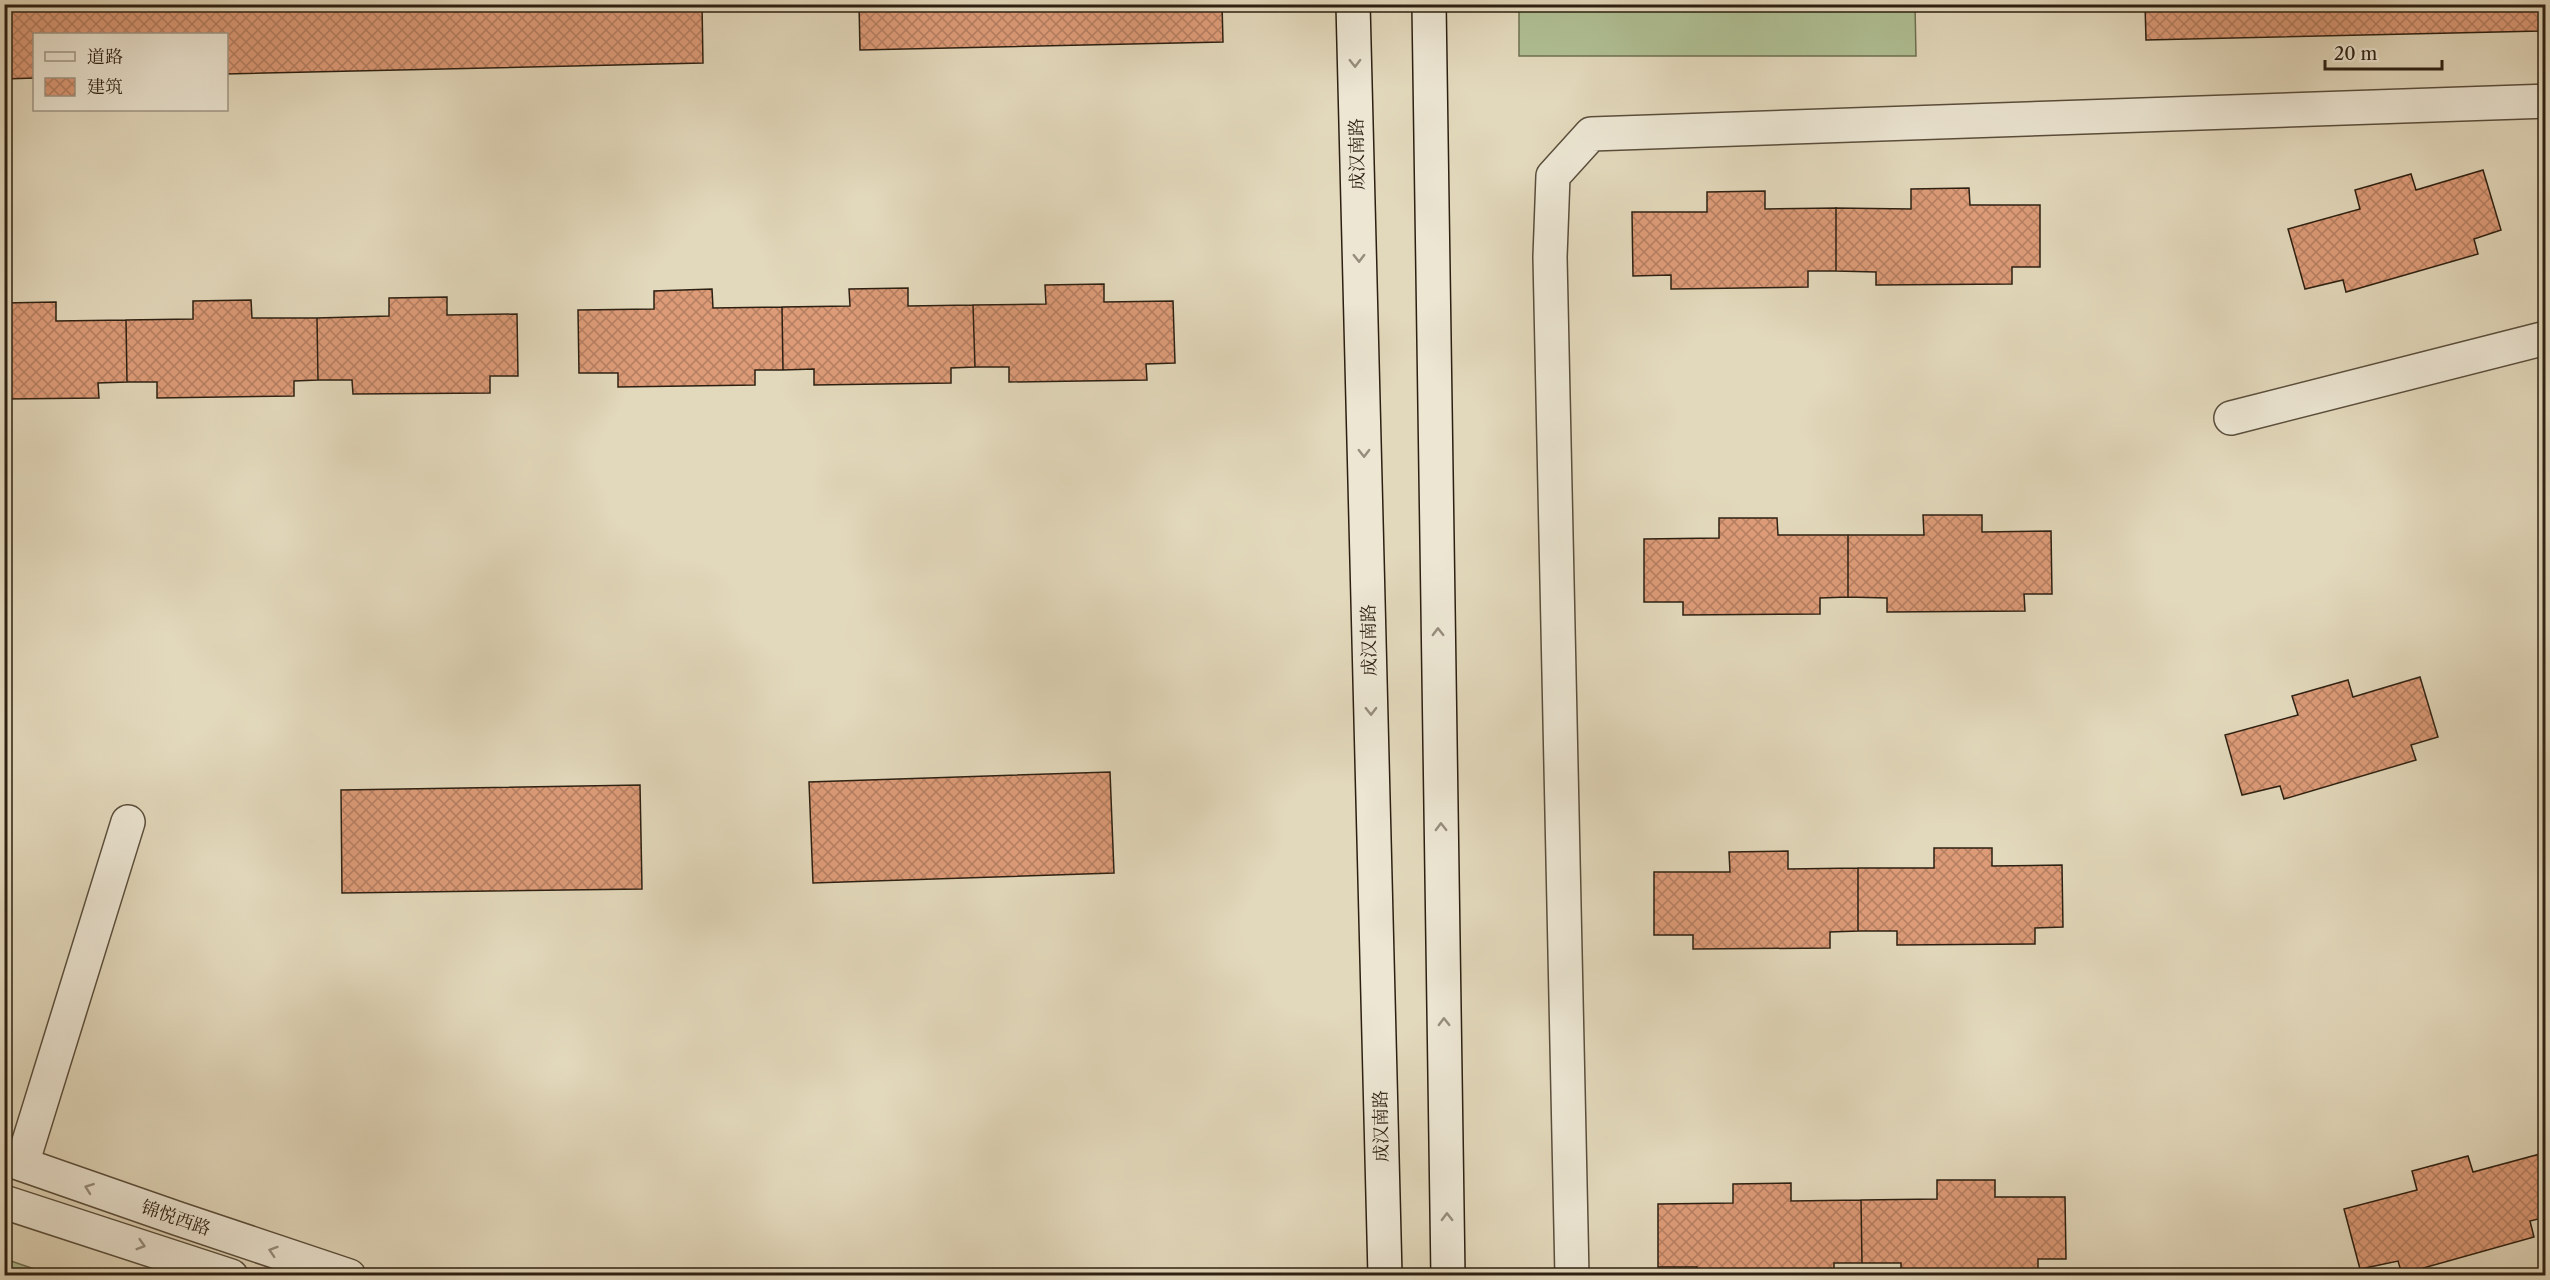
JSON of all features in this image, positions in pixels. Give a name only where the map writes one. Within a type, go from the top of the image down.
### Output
[{"type":"street","name":"成汉南路","points":[[1353,4],[1384,1275]]},
{"type":"street","points":[[1429,4],[1448,1275]]},
{"type":"street","points":[[1572,1275],[1550,269],[1553,176],[1591,134],[2546,100]]},
{"type":"street","points":[[2231,418],[2546,338]]},
{"type":"street","points":[[13,1161],[128,822]]},
{"type":"street","name":"锦悦西路","points":[[13,1161],[179,1220],[349,1275]]},
{"type":"street","name":"锦悦西路","points":[[4,1202],[231,1275]]},
{"type":"green space","points":[[1519,5],[1915,5],[1916,56],[1519,56]]},
{"type":"green space","points":[[5,1259],[52,1275],[5,1275]]},
{"type":"building","points":[[4,4],[702,4],[703,63],[228,74],[228,33],[33,33],[33,78],[4,79]]},
{"type":"building","points":[[859,4],[1222,4],[1223,42],[860,50]]},
{"type":"building","points":[[2145,4],[2541,4],[2541,31],[2146,40]]},
{"type":"building","points":[[2483,170],[2501,230],[2474,239],[2478,254],[2346,292],[2343,280],[2305,289],[2288,229],[2360,209],[2355,190],[2411,174],[2416,190]]},
{"type":"building","points":[[1969,188],[1970,205],[2040,205],[2040,267],[2012,267],[2012,284],[1876,285],[1876,272],[1836,271],[1836,208],[1911,209],[1911,189]]},
{"type":"building","points":[[1765,191],[1765,209],[1836,208],[1836,271],[1808,271],[1808,287],[1671,289],[1671,275],[1633,276],[1632,212],[1707,212],[1707,192]]},
{"type":"building","points":[[1104,284],[1104,302],[1173,301],[1175,363],[1146,364],[1147,380],[1009,382],[1009,367],[975,367],[973,305],[1046,304],[1045,285]]},
{"type":"building","points":[[908,288],[908,306],[973,305],[975,367],[951,368],[951,383],[814,385],[814,369],[783,370],[782,307],[850,306],[849,289]]},
{"type":"building","points":[[712,289],[713,308],[782,307],[783,370],[755,370],[755,385],[618,387],[618,373],[579,373],[578,310],[654,309],[654,291]]},
{"type":"building","points":[[447,297],[447,315],[517,314],[518,376],[490,376],[490,393],[353,394],[352,380],[318,380],[317,318],[389,316],[389,298]]},
{"type":"building","points":[[251,300],[252,318],[317,318],[318,380],[294,381],[294,396],[157,398],[157,382],[127,382],[126,320],[193,319],[193,301]]},
{"type":"building","points":[[56,302],[56,321],[126,320],[127,382],[98,383],[99,398],[4,399],[4,303]]},
{"type":"building","points":[[1923,515],[1982,515],[1982,532],[2051,531],[2052,594],[2024,594],[2025,611],[1887,612],[1887,598],[1848,597],[1848,535],[1924,535]]},
{"type":"building","points":[[1719,518],[1777,518],[1778,535],[1848,535],[1848,597],[1820,598],[1820,614],[1683,615],[1683,602],[1644,602],[1644,539],[1719,538]]},
{"type":"building","points":[[5,666],[5,729],[4,729]]},
{"type":"building","points":[[2420,677],[2438,737],[2411,745],[2416,760],[2284,799],[2280,786],[2242,795],[2225,735],[2298,715],[2292,696],[2348,680],[2353,697]]},
{"type":"building","points":[[1110,772],[1114,873],[813,883],[809,782]]},
{"type":"building","points":[[640,785],[642,889],[342,893],[341,790]]},
{"type":"building","points":[[1934,848],[1992,848],[1992,866],[2062,865],[2063,927],[2035,928],[2035,944],[1897,945],[1897,931],[1858,931],[1858,868],[1934,868]]},
{"type":"building","points":[[1788,851],[1788,869],[1858,868],[1858,931],[1830,932],[1830,948],[1693,949],[1693,935],[1654,935],[1654,872],[1730,872],[1729,852]]},
{"type":"building","points":[[2540,1154],[2546,1173],[2546,1217],[2530,1221],[2534,1237],[2402,1274],[2398,1261],[2360,1269],[2344,1209],[2417,1190],[2412,1171],[2468,1156],[2473,1172]]},
{"type":"building","points":[[1937,1180],[1995,1180],[1995,1197],[2065,1197],[2066,1259],[2038,1259],[2038,1276],[1901,1276],[1901,1263],[1862,1263],[1861,1200],[1937,1199]]},
{"type":"building","points":[[1791,1183],[1791,1201],[1861,1200],[1862,1263],[1834,1263],[1834,1276],[1697,1276],[1697,1267],[1658,1267],[1658,1204],[1733,1203],[1733,1184]]}]
